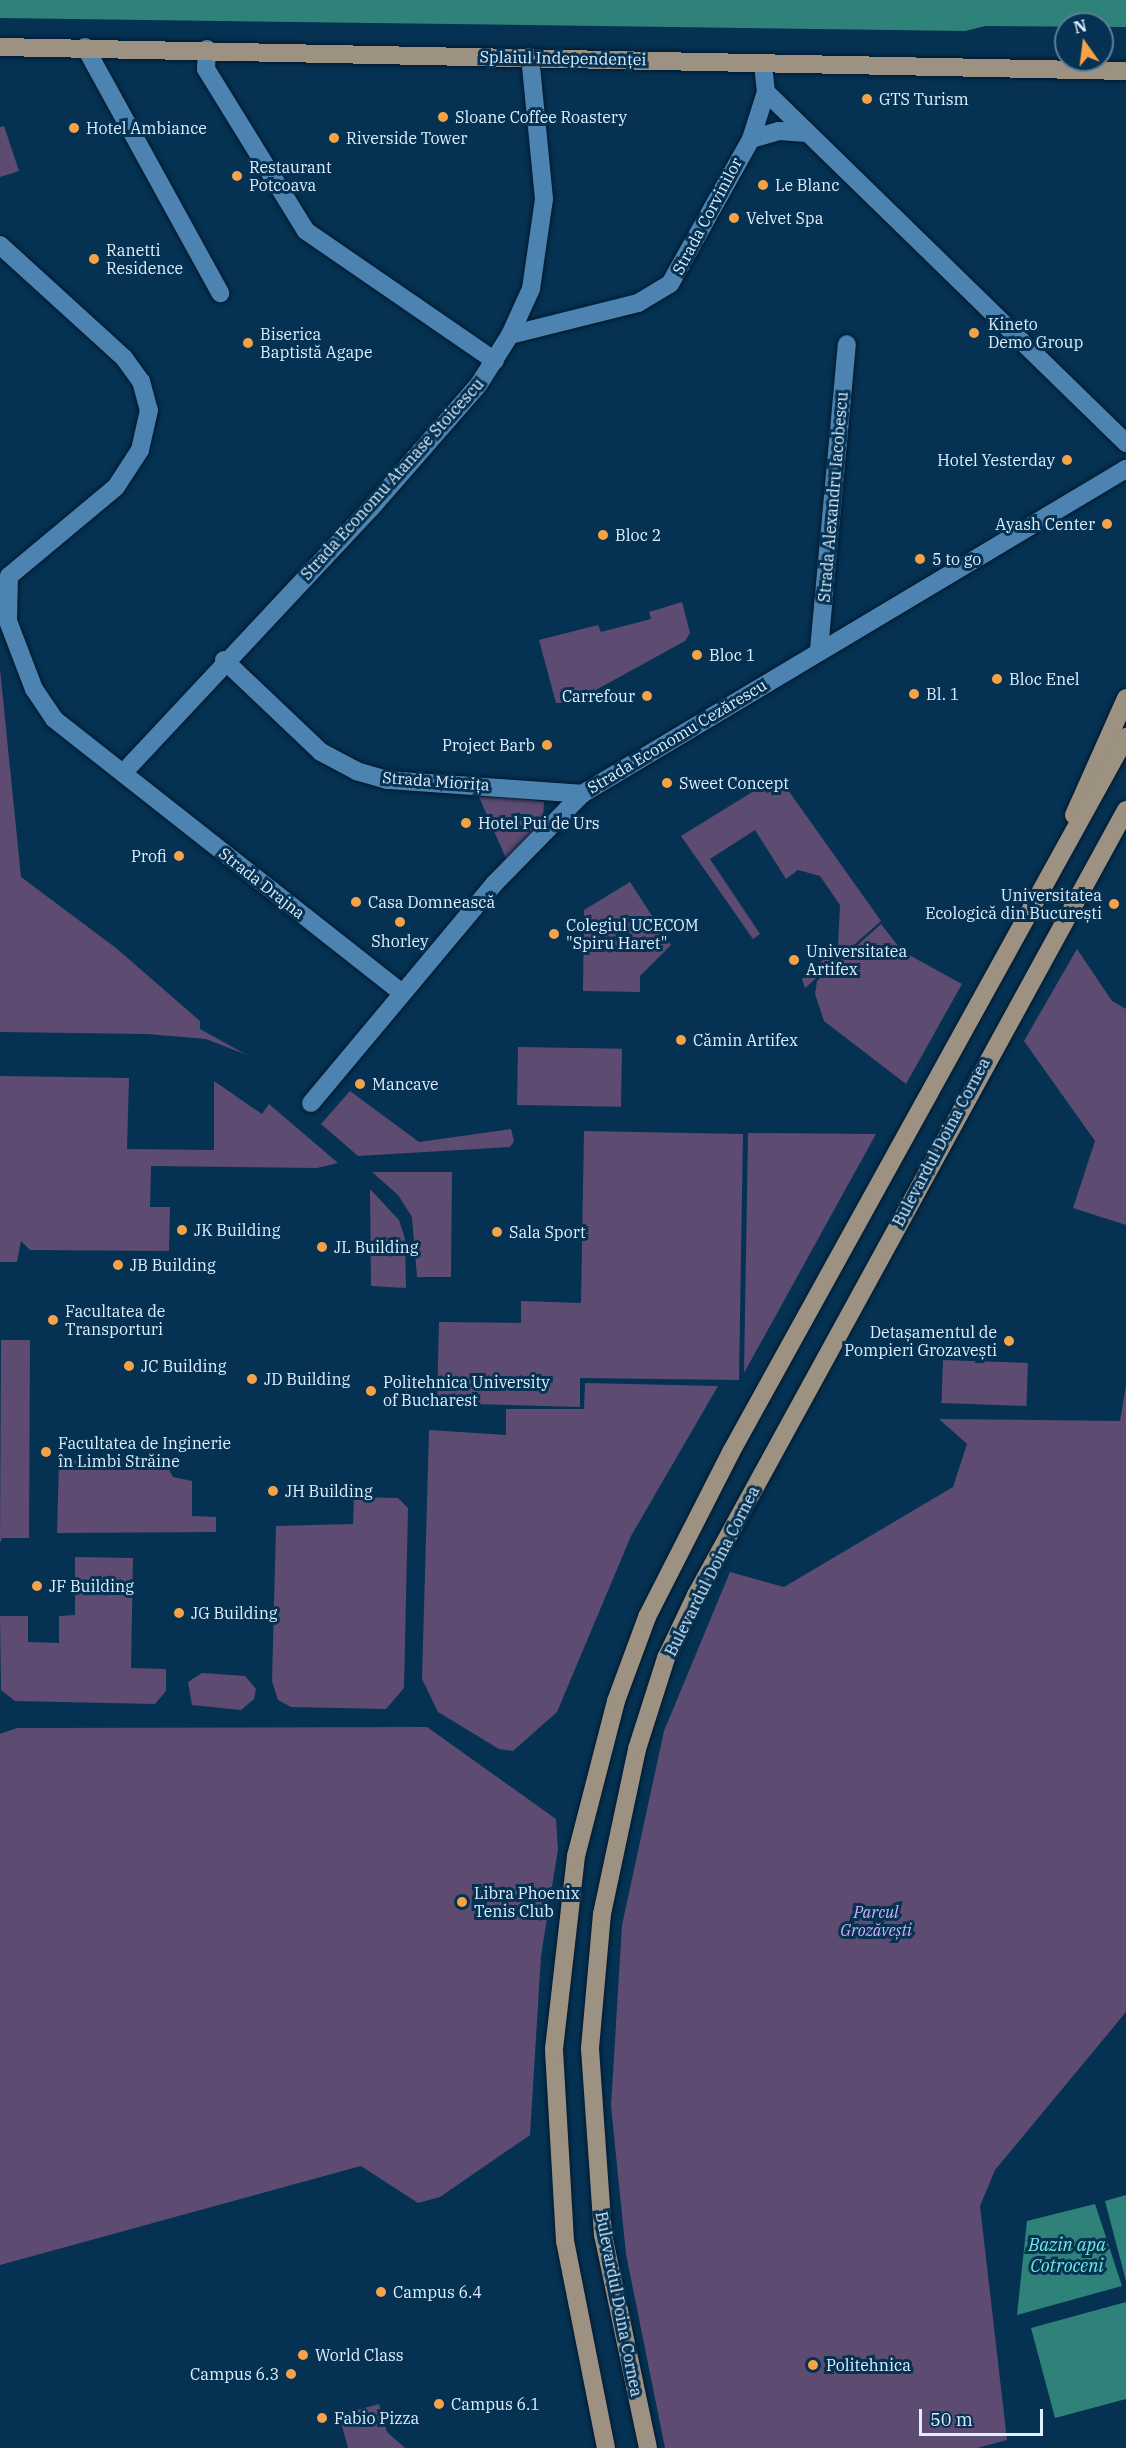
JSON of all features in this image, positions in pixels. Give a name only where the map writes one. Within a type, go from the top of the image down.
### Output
[{"type":"main road","name":"Splaiul Independenței","points":[[0,47],[207,49],[1126,71]]},
{"type":"main road","name":"Bulevardul Doina Cornea","points":[[1062,857],[1079,799],[1126,698]]},
{"type":"main road","name":"Bulevardul Doina Cornea","points":[[606,2448],[565,2241],[554,2049],[576,1856],[602,1745],[633,1649],[666,1577],[1126,737]]},
{"type":"main road","name":"Bulevardul Doina Cornea","points":[[648,2448],[603,2235],[590,2048],[602,1914],[637,1749],[666,1658],[696,1595],[1126,810]]},
{"type":"street","points":[[85,47],[220,293]]},
{"type":"street","points":[[207,49],[206,69],[306,231],[495,361]]},
{"type":"street","name":"Strada Economu Atanase Stoicescu","points":[[123,773],[224,660],[371,508],[495,361],[510,335],[531,289],[544,199],[530,57]]},
{"type":"street","points":[[763,64],[766,93],[1126,443]]},
{"type":"street","name":"Strada Corvinilor","points":[[510,335],[657,295],[684,263],[751,138],[766,93]]},
{"type":"street","points":[[751,138],[779,132],[807,133]]},
{"type":"street","name":"Strada Drajna","points":[[0,245],[124,358],[146,394],[146,427],[130,469],[97,507],[8,580],[12,638],[34,689],[54,719],[402,993]]},
{"type":"street","name":"Strada Alexandru Iacobescu","points":[[819,650],[847,344]]},
{"type":"street","name":"Strada Economu Cezărescu","points":[[311,1103],[402,993],[539,835],[582,794],[819,650],[1126,470]]},
{"type":"street","name":"Strada Miorița","points":[[224,660],[321,752],[356,771],[388,780],[525,788],[582,794]]},
{"type":"street","points":[[525,788],[549,806],[539,835]]},
{"type":"green space","points":[[4,126],[19,171],[0,177],[0,127]]},
{"type":"green space","points":[[682,602],[690,633],[685,641],[572,703],[556,703],[539,640],[598,625],[601,632],[651,619],[649,612]]},
{"type":"green space","points":[[0,669],[21,877],[116,948],[200,1021],[200,1029],[247,1055],[206,1039],[147,1034],[0,1032]]},
{"type":"green space","points":[[783,783],[881,921],[805,988],[802,979],[838,946],[840,905],[820,876],[798,870],[786,879],[755,830],[710,859],[760,934],[753,939],[681,836],[762,786],[767,793]]},
{"type":"green space","points":[[476,790],[544,802],[543,819],[508,863]]},
{"type":"green space","points":[[630,882],[671,945],[640,976],[640,992],[583,991],[584,910]]},
{"type":"green space","points":[[881,924],[902,951],[962,984],[906,1084],[824,1021],[815,994],[817,981]]},
{"type":"green space","points":[[1077,949],[1112,1001],[1126,1009],[1126,1225],[1073,1208],[1095,1141],[1024,1041]]},
{"type":"green space","points":[[518,1047],[622,1049],[621,1107],[517,1105]]},
{"type":"green space","points":[[0,1076],[129,1078],[127,1149],[214,1150],[214,1081],[262,1114],[269,1104],[338,1163],[317,1168],[151,1166],[150,1207],[170,1207],[169,1251],[30,1250],[21,1241],[17,1262],[0,1262]]},
{"type":"green space","points":[[350,1091],[419,1142],[511,1129],[514,1141],[510,1147],[358,1156],[321,1124]]},
{"type":"green space","points":[[584,1131],[743,1134],[739,1380],[580,1378],[580,1407],[437,1403],[439,1322],[521,1323],[521,1301],[581,1303]]},
{"type":"green space","points":[[748,1133],[876,1134],[744,1373]]},
{"type":"green space","points":[[372,1172],[452,1172],[451,1277],[417,1277],[412,1217],[398,1195]]},
{"type":"green space","points":[[370,1189],[399,1220],[405,1239],[406,1288],[371,1286]]},
{"type":"green space","points":[[1,1340],[30,1340],[29,1538],[2,1538],[0,1543]]},
{"type":"green space","points":[[943,1360],[1028,1363],[1026,1406],[941,1403]]},
{"type":"green space","points":[[585,1383],[718,1386],[631,1536],[557,1712],[513,1751],[499,1749],[438,1712],[422,1679],[429,1430],[506,1435],[506,1409],[584,1409]]},
{"type":"green space","name":"Parcul Grozăvești","points":[[1126,1385],[1126,2012],[995,2170],[980,2206],[1007,2440],[977,2448],[665,2448],[626,2254],[611,2106],[622,1925],[664,1731],[730,1572],[784,1587],[953,1487],[967,1444],[939,1419],[1120,1421]]},
{"type":"green space","points":[[59,1460],[165,1462],[173,1477],[192,1481],[192,1516],[216,1517],[216,1532],[57,1533]]},
{"type":"green space","points":[[354,1497],[398,1498],[408,1508],[404,1688],[386,1709],[291,1707],[278,1700],[272,1681],[276,1526],[353,1524]]},
{"type":"green space","points":[[75,1557],[133,1558],[131,1668],[166,1669],[166,1691],[155,1704],[15,1701],[1,1690],[0,1616],[28,1616],[28,1642],[59,1643],[59,1616],[75,1615]]},
{"type":"green space","points":[[202,1673],[245,1676],[256,1689],[254,1699],[241,1710],[192,1705],[188,1682]]},
{"type":"green space","points":[[427,1727],[556,1819],[558,1849],[541,1956],[530,2135],[440,2197],[418,2203],[361,2166],[0,2265],[0,1734],[17,1728]]},
{"type":"green space","points":[[379,2404],[387,2432],[405,2448],[348,2448],[339,2415]]},
{"type":"water","points":[[0,0],[1126,0],[1126,27],[1114,27],[1114,12],[1054,12],[1054,26],[985,26],[965,31],[0,18]]},
{"type":"water","name":"Bazin apa Cotroceni","points":[[1126,2195],[1126,2281],[1105,2201]]},
{"type":"water","name":"Bazin apa Cotroceni","points":[[1095,2204],[1122,2286],[1017,2315],[1027,2221]]},
{"type":"water","name":"Bazin apa Cotroceni","points":[[1126,2302],[1126,2399],[1055,2418],[1031,2328]]},
{"type":"place","name":"GTS Turism","points":[[867,99]]},
{"type":"place","name":"Sloane Coffee Roastery","points":[[443,117]]},
{"type":"place","name":"Hotel Ambiance","points":[[74,128]]},
{"type":"place","name":"Riverside Tower","points":[[334,138]]},
{"type":"place","name":"Restaurant Potcoava","points":[[237,176]]},
{"type":"place","name":"Le Blanc","points":[[763,185]]},
{"type":"place","name":"Velvet Spa","points":[[734,218]]},
{"type":"place","name":"Ranetti Residence","points":[[94,259]]},
{"type":"place","name":"Kineto Demo Group","points":[[974,333]]},
{"type":"place","name":"Biserica Baptistă Agape","points":[[248,343]]},
{"type":"place","name":"Hotel Yesterday","points":[[1067,460]]},
{"type":"place","name":"Ayash Center","points":[[1107,524]]},
{"type":"place","name":"Bloc 2","points":[[603,535]]},
{"type":"place","name":"5 to go","points":[[920,559]]},
{"type":"place","name":"Bloc 1","points":[[697,655]]},
{"type":"place","name":"Bloc Enel","points":[[997,679]]},
{"type":"place","name":"Bl. 1","points":[[914,694]]},
{"type":"place","name":"Carrefour","points":[[647,696]]},
{"type":"place","name":"Project Barb","points":[[547,745]]},
{"type":"place","name":"Sweet Concept","points":[[667,783]]},
{"type":"place","name":"Hotel Pui de Urs","points":[[466,823]]},
{"type":"place","name":"Profi","points":[[179,856]]},
{"type":"place","name":"Casa Domnească","points":[[356,902]]},
{"type":"place","name":"Universitatea Ecologică din București","points":[[1114,904]]},
{"type":"place","name":"Shorley","points":[[400,922]]},
{"type":"place","name":"Colegiul UCECOM \"Spiru Haret\"","points":[[554,934]]},
{"type":"place","name":"Universitatea Artifex","points":[[794,960]]},
{"type":"place","name":"Cămin Artifex","points":[[681,1040]]},
{"type":"place","name":"Mancave","points":[[360,1084]]},
{"type":"place","name":"JK Building","points":[[182,1230]]},
{"type":"place","name":"Sala Sport","points":[[497,1232]]},
{"type":"place","name":"JL Building","points":[[322,1247]]},
{"type":"place","name":"JB Building","points":[[118,1265]]},
{"type":"place","name":"Facultatea de Transporturi","points":[[53,1320]]},
{"type":"place","name":"Detașamentul de Pompieri Grozavești","points":[[1009,1341]]},
{"type":"place","name":"JC Building","points":[[129,1366]]},
{"type":"place","name":"JD Building","points":[[252,1379]]},
{"type":"place","name":"Politehnica University of Bucharest","points":[[371,1391]]},
{"type":"place","name":"Facultatea de Inginerie în Limbi Străine","points":[[46,1452]]},
{"type":"place","name":"JH Building","points":[[273,1491]]},
{"type":"place","name":"JF Building","points":[[37,1586]]},
{"type":"place","name":"JG Building","points":[[179,1613]]},
{"type":"place","name":"Libra Phoenix Tenis Club","points":[[462,1902]]},
{"type":"place","name":"Campus 6.4","points":[[381,2292]]},
{"type":"place","name":"World Class","points":[[303,2355]]},
{"type":"place","name":"Politehnica","points":[[813,2365]]},
{"type":"place","name":"Campus 6.3","points":[[291,2374]]},
{"type":"place","name":"Campus 6.1","points":[[439,2404]]},
{"type":"place","name":"Fabio Pizza","points":[[322,2418]]}]
